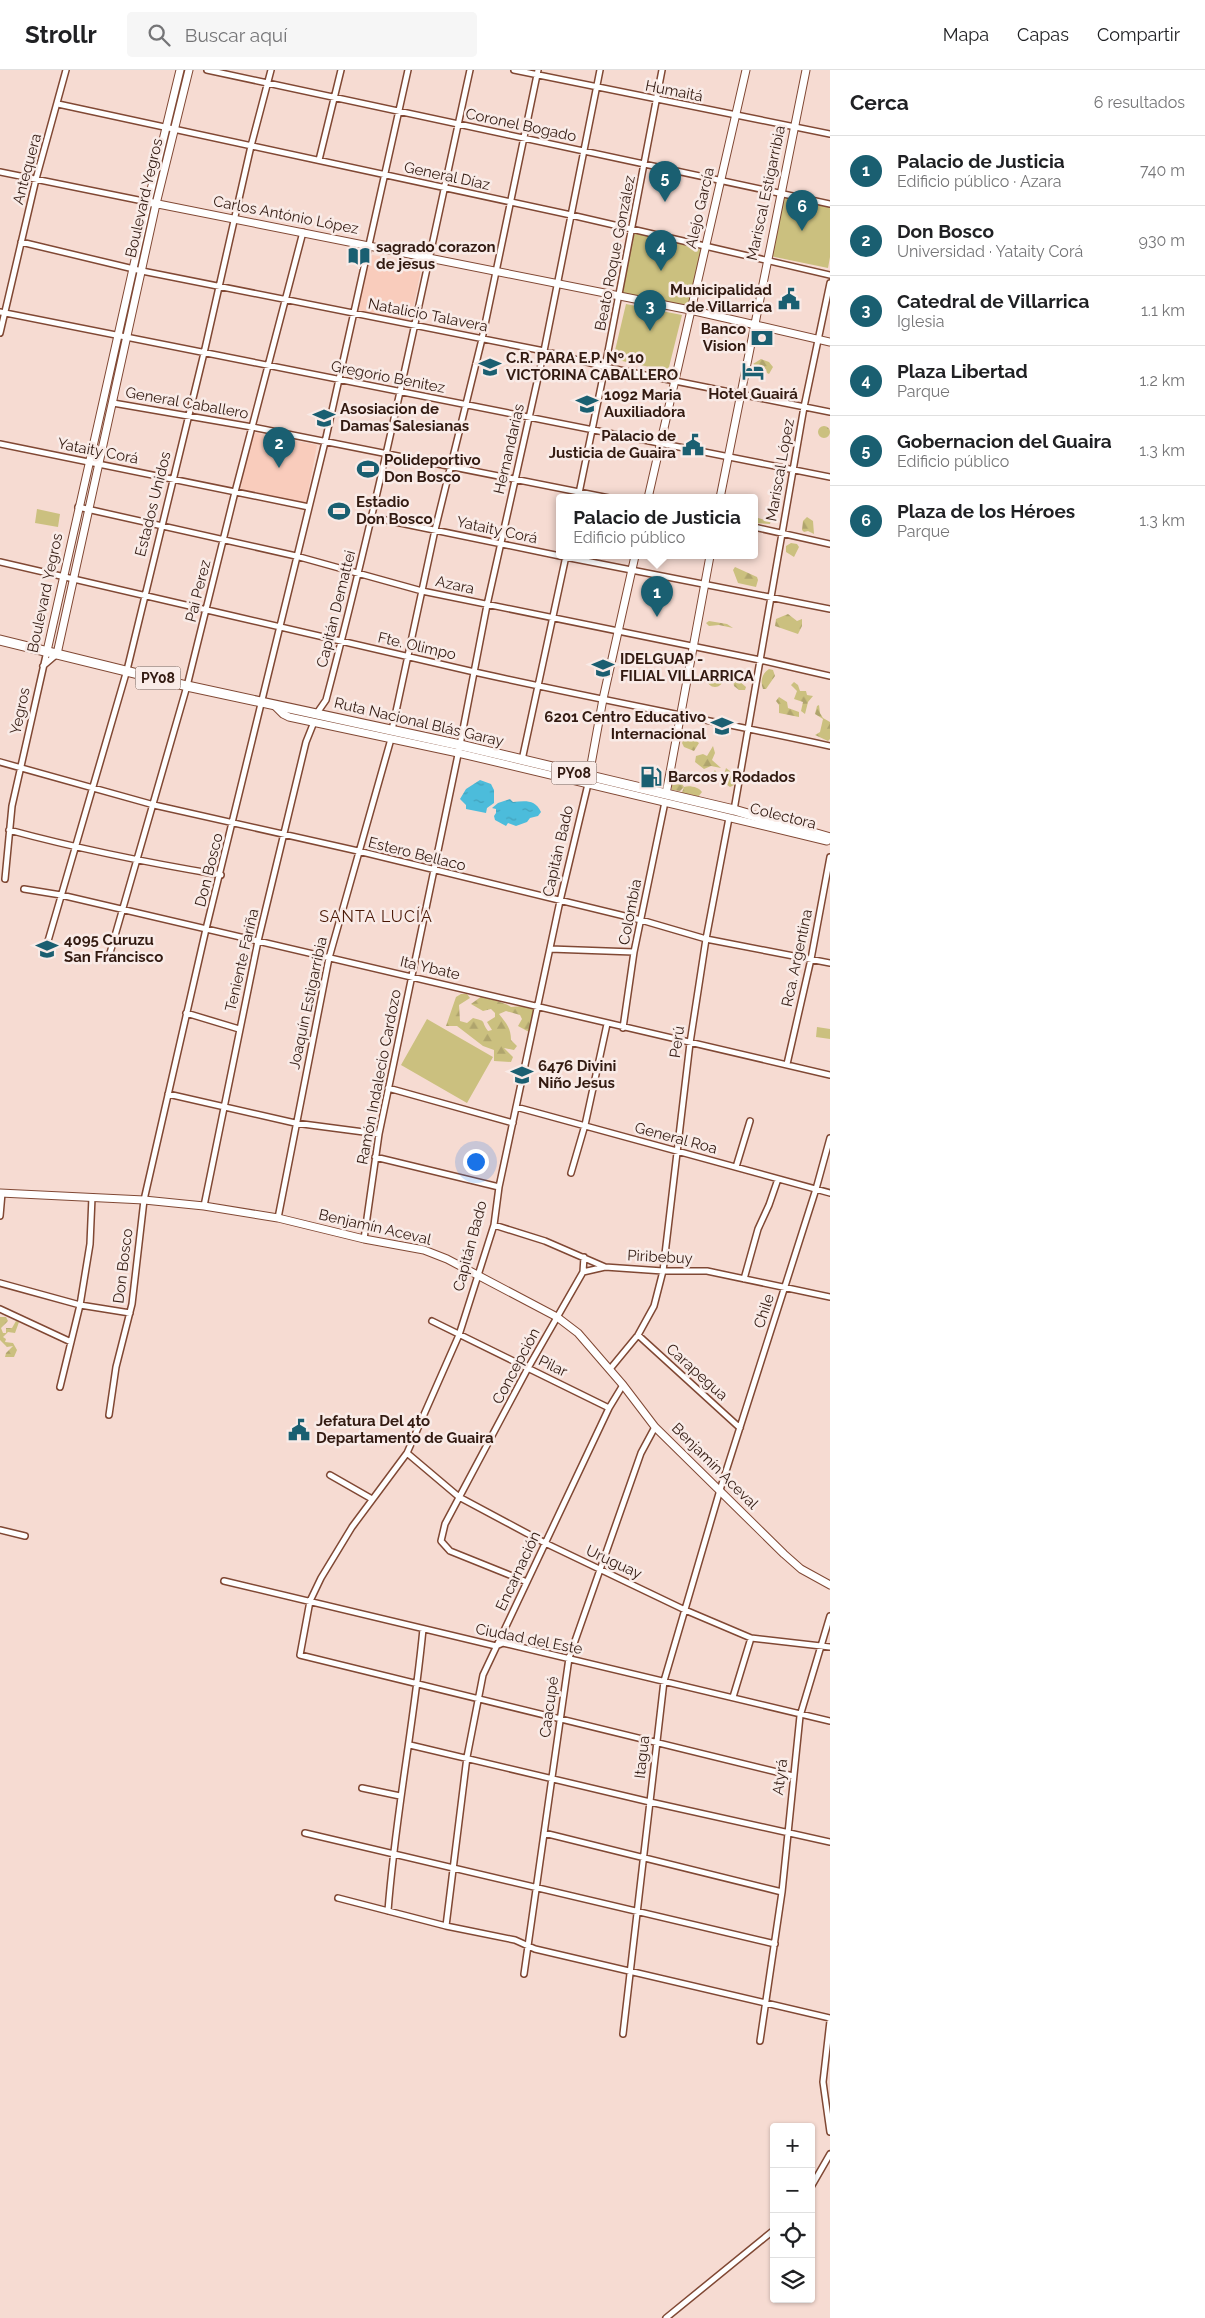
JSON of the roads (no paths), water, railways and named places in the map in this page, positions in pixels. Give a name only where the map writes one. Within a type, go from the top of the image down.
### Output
[{"type":"highway","name":"Ruta Nacional Blás Garay","points":[[0,640],[187,686],[273,704],[315,717],[459,749],[522,760],[588,780],[830,838]]},
{"type":"main road","name":"Boulevard Yegros","points":[[47,651],[132,269],[180,70]]},
{"type":"main road","name":"Boulevard Yegros","points":[[57,654],[156,204],[189,70]]},
{"type":"main road","name":"Alejo García","points":[[649,494],[746,70]]},
{"type":"main road","name":"Mariscal Estigarribia","points":[[721,494],[806,70]]},
{"type":"main road","name":"Carlos António López","points":[[148,202],[690,310],[830,342]]},
{"type":"main road","points":[[459,749],[588,780],[603,699],[634,559]]},
{"type":"main road","points":[[666,798],[692,646],[709,559]]},
{"type":"main road","name":"Colectora","points":[[731,814],[830,842]]},
{"type":"main road","name":"Benjamín Aceval","points":[[1,1193],[144,1200],[204,1206],[278,1218],[364,1239],[424,1250],[447,1259],[557,1317],[578,1333],[624,1385],[655,1427],[784,1554],[801,1568],[830,1585]]},
{"type":"street","name":"Antequera","points":[[0,333],[2,312],[66,70]]},
{"type":"street","name":"Coronel Bogado","points":[[207,70],[830,204]]},
{"type":"street","name":"Estados Unidos","points":[[48,941],[127,670],[204,353],[251,146],[271,70]]},
{"type":"street","points":[[319,160],[341,70]]},
{"type":"street","name":"Don Bosco","points":[[109,1415],[116,1367],[130,1313],[144,1200],[186,1013],[263,702],[324,442],[408,70]]},
{"type":"street","name":"Capitán Demattei","points":[[315,717],[326,700],[342,641],[416,325],[470,70]]},
{"type":"street","name":"Humaitá","points":[[514,70],[537,72],[657,100],[830,134]]},
{"type":"street","name":"Hernandarias","points":[[459,749],[487,605],[544,351],[600,70]]},
{"type":"street","name":"Beato Roque González","points":[[578,494],[606,367],[662,70]]},
{"type":"street","name":"Joaquín Estigarribia","points":[[278,1218],[329,958],[392,734],[435,530],[482,338],[537,72]]},
{"type":"street","name":"General Díaz","points":[[58,104],[571,215],[830,275]]},
{"type":"street","name":"Carlos António López","points":[[0,172],[148,202]]},
{"type":"street","name":"Pai Perez","points":[[110,954],[187,686],[235,492],[303,232]]},
{"type":"street","name":"Natalicio Talavera","points":[[21,242],[132,269],[482,338],[606,367],[830,412]]},
{"type":"street","name":"Mariscal López","points":[[731,814],[804,407],[830,283]]},
{"type":"street","name":"Gregorio Benitez","points":[[2,312],[830,477]]},
{"type":"street","name":"General Caballero","points":[[113,403],[252,427],[574,494]]},
{"type":"street","name":"Yataity Corá","points":[[0,444],[309,506]]},
{"type":"street","name":"Azara","points":[[78,507],[296,556],[422,591],[830,676]]},
{"type":"street","name":"Yataity Corá","points":[[371,517],[556,555]]},
{"type":"street","points":[[758,528],[830,544]]},
{"type":"street","points":[[522,760],[553,618],[563,559]]},
{"type":"street","name":"Yataity Corá","points":[[579,559],[830,609]]},
{"type":"street","name":"Fte. Olimpo","points":[[0,562],[144,594],[409,658],[830,746]]},
{"type":"street","name":"Boulevard Yegros","points":[[43,666],[47,651]]},
{"type":"street","name":"Boulevard Yegros","points":[[43,666],[57,654]]},
{"type":"street","name":"Yegros","points":[[5,879],[12,806],[43,666]]},
{"type":"street","name":"Teniente Fariña","points":[[204,1206],[258,941],[306,742],[315,717]]},
{"type":"street","name":"Ramón Indalecio Cardozo","points":[[364,1239],[379,1134],[459,749]]},
{"type":"street","name":"Estero Bellaco","points":[[0,762],[21,766],[92,789],[154,805],[284,834],[641,920],[706,939],[830,963]]},
{"type":"street","name":"Capitán Bado","points":[[418,1685],[300,1655],[310,1601],[321,1578],[352,1527],[407,1453],[459,1335],[494,1225],[499,1187],[560,901],[588,780]]},
{"type":"street","name":"Colombia","points":[[623,1028],[634,952],[666,798]]},
{"type":"street","name":"Perú","points":[[610,1369],[638,1335],[654,1306],[663,1271],[690,1043],[706,939],[731,814]]},
{"type":"street","points":[[9,830],[74,848],[221,875]]},
{"type":"street","name":"Rca. Argentina","points":[[787,1064],[830,857]]},
{"type":"street","name":"Ita Ybate","points":[[24,889],[124,910],[830,1075]]},
{"type":"street","points":[[550,948],[634,952]]},
{"type":"street","points":[[186,1013],[239,1028]]},
{"type":"street","points":[[572,1173],[585,1125],[607,1024]]},
{"type":"street","points":[[388,1088],[513,1123]]},
{"type":"street","points":[[168,1094],[296,1123],[379,1134]]},
{"type":"street","name":"General Roa","points":[[516,1107],[830,1192]]},
{"type":"street","points":[[736,1167],[750,1121]]},
{"type":"street","name":"Chile","points":[[720,1490],[816,1189],[830,1138]]},
{"type":"street","points":[[375,1157],[499,1187]]},
{"type":"street","points":[[744,1279],[758,1229],[778,1179]]},
{"type":"street","points":[[0,1216],[1,1193]]},
{"type":"street","points":[[60,1387],[80,1305],[90,1244],[92,1197]]},
{"type":"street","name":"Piribebuy","points":[[494,1225],[545,1241],[604,1266],[663,1271],[707,1271],[830,1297]]},
{"type":"street","points":[[584,1257],[583,1272],[604,1266]]},
{"type":"street","name":"Concepción","points":[[527,1582],[450,1551],[441,1541],[445,1524],[459,1497],[528,1368],[583,1272]]},
{"type":"street","points":[[0,1283],[80,1305],[130,1313]]},
{"type":"street","points":[[0,1309],[71,1342]]},
{"type":"street","name":"Pilar","points":[[432,1321],[609,1408]]},
{"type":"street","name":"Carapegua","points":[[638,1335],[740,1428]]},
{"type":"street","name":"Encarnación","points":[[446,1926],[466,1757],[483,1675],[609,1408],[624,1385]]},
{"type":"street","name":"Caacupé","points":[[524,1974],[569,1658],[641,1454],[655,1427]]},
{"type":"street","name":"Uruguay","points":[[407,1453],[459,1497],[545,1543],[685,1610],[751,1638],[830,1647]]},
{"type":"street","points":[[330,1475],[372,1499]]},
{"type":"street","name":"Itagua","points":[[623,2034],[664,1681],[720,1490]]},
{"type":"street","points":[[0,1530],[26,1536]]},
{"type":"street","name":"Ciudad del Este","points":[[224,1581],[423,1630],[496,1646],[503,1644],[569,1658],[830,1721]]},
{"type":"street","name":"Atyrá","points":[[760,2041],[782,1892],[786,1832],[801,1714],[830,1616]]},
{"type":"street","points":[[388,1911],[392,1855],[400,1796],[410,1744],[423,1630]]},
{"type":"street","points":[[733,1698],[751,1638]]},
{"type":"street","points":[[418,1685],[657,1741],[793,1776]]},
{"type":"street","points":[[410,1744],[650,1802],[830,1842]]},
{"type":"street","points":[[362,1788],[400,1796]]},
{"type":"street","points":[[305,1833],[775,1944]]},
{"type":"street","points":[[544,1833],[782,1892]]},
{"type":"street","points":[[338,1898],[830,2019],[823,2082],[830,2132]]},
{"type":"street","points":[[815,2180],[830,2154]]},
{"type":"street","points":[[666,2318],[770,2233]]},
{"type":"water","points":[[480,780],[491,784],[494,790],[494,803],[487,808],[486,813],[466,809],[466,805],[460,799],[466,789]]},
{"type":"water","points":[[510,799],[513,802],[526,801],[533,803],[541,812],[538,816],[530,818],[527,822],[516,826],[508,823],[506,826],[495,820],[496,809],[492,808],[498,803]]},
{"type":"place","name":"Gobernacion del Guaira","points":[[665,202]]},
{"type":"place","name":"Plaza de los Héroes","points":[[802,231]]},
{"type":"place","name":"sagrado corazon de jesus","points":[[359,256]]},
{"type":"place","name":"Plaza Libertad","points":[[661,271]]},
{"type":"place","name":"Municipalidad de Villarrica","points":[[789,299]]},
{"type":"place","name":"Catedral de Villarrica","points":[[650,331]]},
{"type":"place","name":"Banco Vision","points":[[762,338]]},
{"type":"place","name":"C.R. PARA E.P. Nº 10 VICTORINA CABALLERO","points":[[490,367]]},
{"type":"place","name":"Hotel Guairá","points":[[753,371]]},
{"type":"place","name":"1092 Maria Auxiliadora","points":[[587,404]]},
{"type":"place","name":"Asosiacion de Damas Salesianas","points":[[324,418]]},
{"type":"place","name":"Palacio de Justicia de Guaira","points":[[693,445]]},
{"type":"place","name":"Don Bosco","points":[[279,468]]},
{"type":"place","name":"Polideportivo Don Bosco","points":[[368,469]]},
{"type":"place","name":"Estadio Don Bosco","points":[[339,511]]},
{"type":"place","name":"Palacio de Justicia","points":[[657,617]]},
{"type":"place","name":"IDELGUAP - FILIAL VILLARRICA","points":[[603,668]]},
{"type":"place","name":"6201 Centro Educativo Internacional","points":[[722,726]]},
{"type":"place","name":"Barcos y Rodados","points":[[651,777]]},
{"type":"place","name":"4095 Curuzu San Francisco","points":[[47,949]]},
{"type":"place","name":"6476 Divini Niño Jesus","points":[[522,1075]]},
{"type":"place","name":"Jefatura Del 4to Departamento de Guaira","points":[[299,1430]]},
{"type":"district","name":"SANTA LUCÍA","points":[[376,916]]}]
